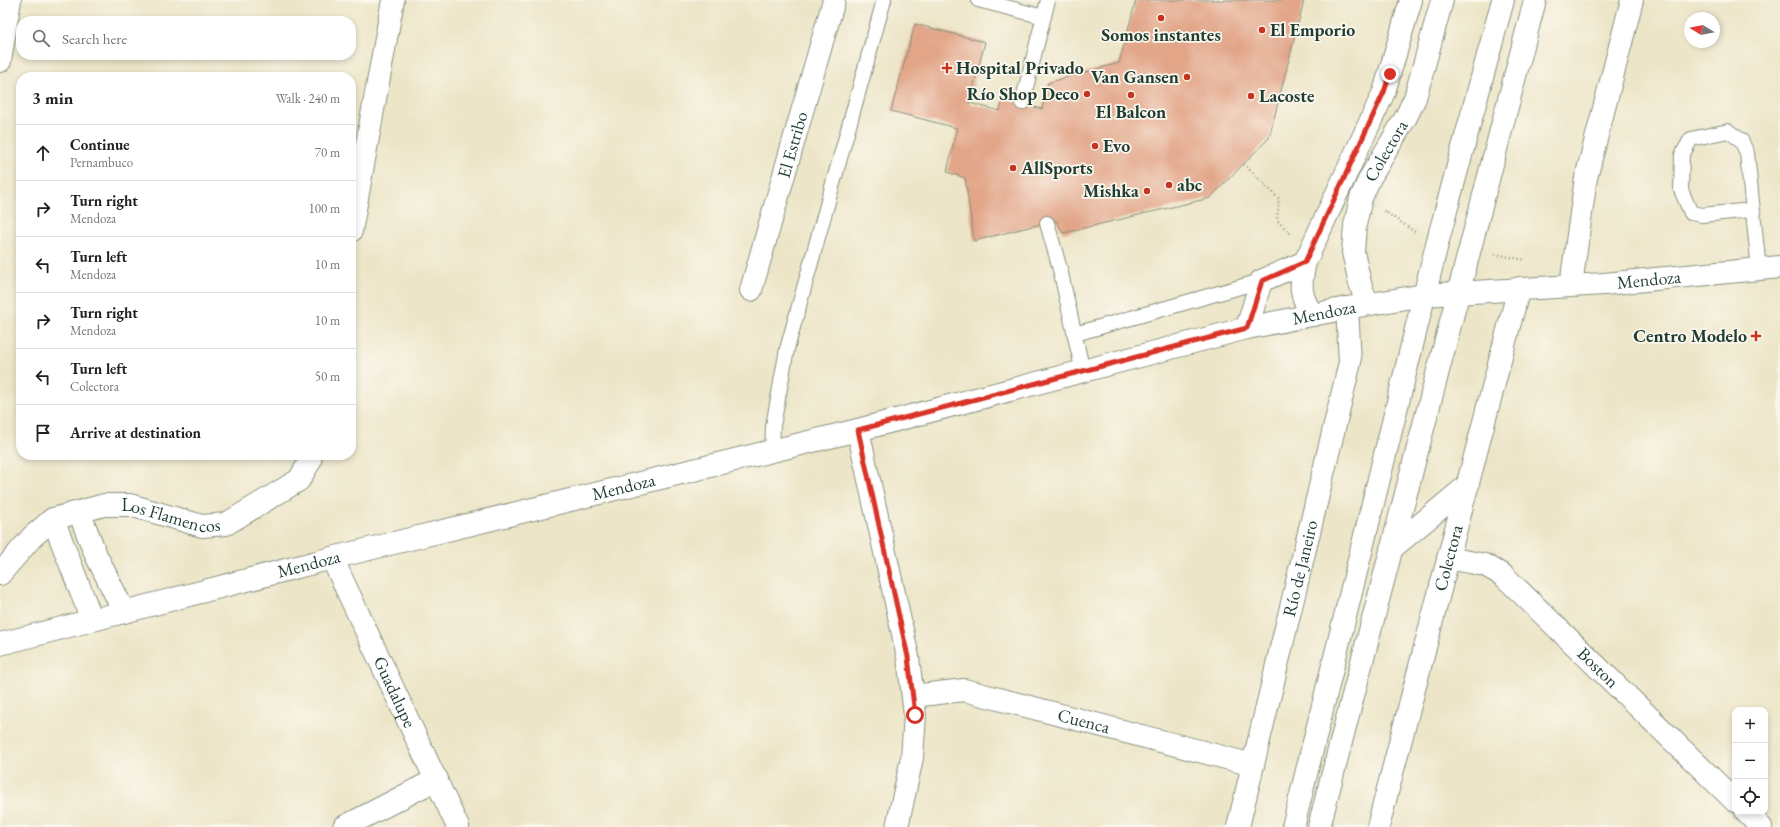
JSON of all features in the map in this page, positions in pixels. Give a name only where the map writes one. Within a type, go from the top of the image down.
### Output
[{"type":"street","points":[[0,61],[10,0]]},
{"type":"street","points":[[356,203],[392,0]]},
{"type":"street","name":"El Estribo","points":[[751,290],[834,0]]},
{"type":"street","name":"Colectora","points":[[1313,315],[1305,304],[1301,291],[1305,262],[1384,92],[1411,0]]},
{"type":"street","name":"Colectora","points":[[1357,306],[1360,283],[1353,252],[1355,225],[1361,198],[1370,178],[1406,117],[1415,98],[1442,0]]},
{"type":"street","points":[[1293,827],[1424,295],[1503,0]]},
{"type":"street","points":[[1319,827],[1391,549],[1461,292],[1535,0]]},
{"type":"street","points":[[1572,285],[1586,178],[1632,0]]},
{"type":"street","points":[[1247,328],[1262,281],[1305,262]]},
{"type":"street","name":"Mendoza","points":[[0,644],[332,558],[858,430],[1247,328],[1357,306],[1424,295],[1604,284],[1780,267]]},
{"type":"street","name":"Colectora","points":[[1378,827],[1519,288]]},
{"type":"street","name":"Río de Janeiro","points":[[1238,827],[1350,362],[1357,306]]},
{"type":"street","points":[[858,430],[908,657],[915,715],[912,758],[897,827]]},
{"type":"street","name":"Los Flamencos","points":[[53,519],[104,505],[130,505],[202,526],[226,524],[299,480],[310,460]]},
{"type":"street","points":[[1391,549],[1468,486]]},
{"type":"street","points":[[79,512],[96,555],[124,612]]},
{"type":"street","points":[[0,574],[33,536],[53,519],[92,620]]},
{"type":"street","name":"Guadalupe","points":[[332,558],[437,779],[458,827]]},
{"type":"street","name":"Boston","points":[[1448,558],[1485,565],[1504,576],[1732,798]]},
{"type":"street","name":"Cuenca","points":[[913,696],[964,690],[1253,765]]},
{"type":"street","points":[[344,827],[437,779]]},
{"type":"street","points":[[1749,815],[1761,827]]},
{"type":"lane","points":[[772,450],[773,426],[787,350],[884,0]]},
{"type":"lane","points":[[978,0],[1044,17]]},
{"type":"lane","points":[[1022,103],[1048,0]]},
{"type":"lane","points":[[1752,210],[1702,215],[1691,213],[1681,190],[1682,155],[1691,139],[1728,131],[1741,140],[1747,153],[1759,270]]},
{"type":"lane","points":[[1047,223],[1060,269],[1083,372]]},
{"type":"lane","points":[[1075,334],[1262,281]]},
{"type":"path","points":[[1244,164],[1279,199],[1277,220],[1291,236]]},
{"type":"building","points":[[1136,0],[1304,0],[1269,138],[1210,198],[1063,233],[1056,220],[974,241],[965,178],[947,172],[957,128],[891,111],[915,24],[985,42],[969,103],[1000,111],[1003,98],[1042,109],[1048,83],[1119,63]]},
{"type":"place","name":"Somos instantes","points":[[1161,18]]},
{"type":"place","name":"El Emporio","points":[[1262,30]]},
{"type":"place","name":"Hospital Privado","points":[[947,68]]},
{"type":"place","name":"Van Gansen","points":[[1187,77]]},
{"type":"place","name":"Río Shop Deco","points":[[1087,94]]},
{"type":"place","name":"El Balcon","points":[[1131,95]]},
{"type":"place","name":"Lacoste","points":[[1251,96]]},
{"type":"place","name":"Evo","points":[[1095,146]]},
{"type":"place","name":"AllSports","points":[[1013,168]]},
{"type":"place","name":"abc","points":[[1169,185]]},
{"type":"place","name":"Mishka","points":[[1147,191]]},
{"type":"place","name":"Centro Modelo","points":[[1756,336]]},
{"type":"route","points":[[915,715],[908,657],[858,430],[1247,328],[1262,281],[1305,262],[1384,92],[1390,74]]}]
